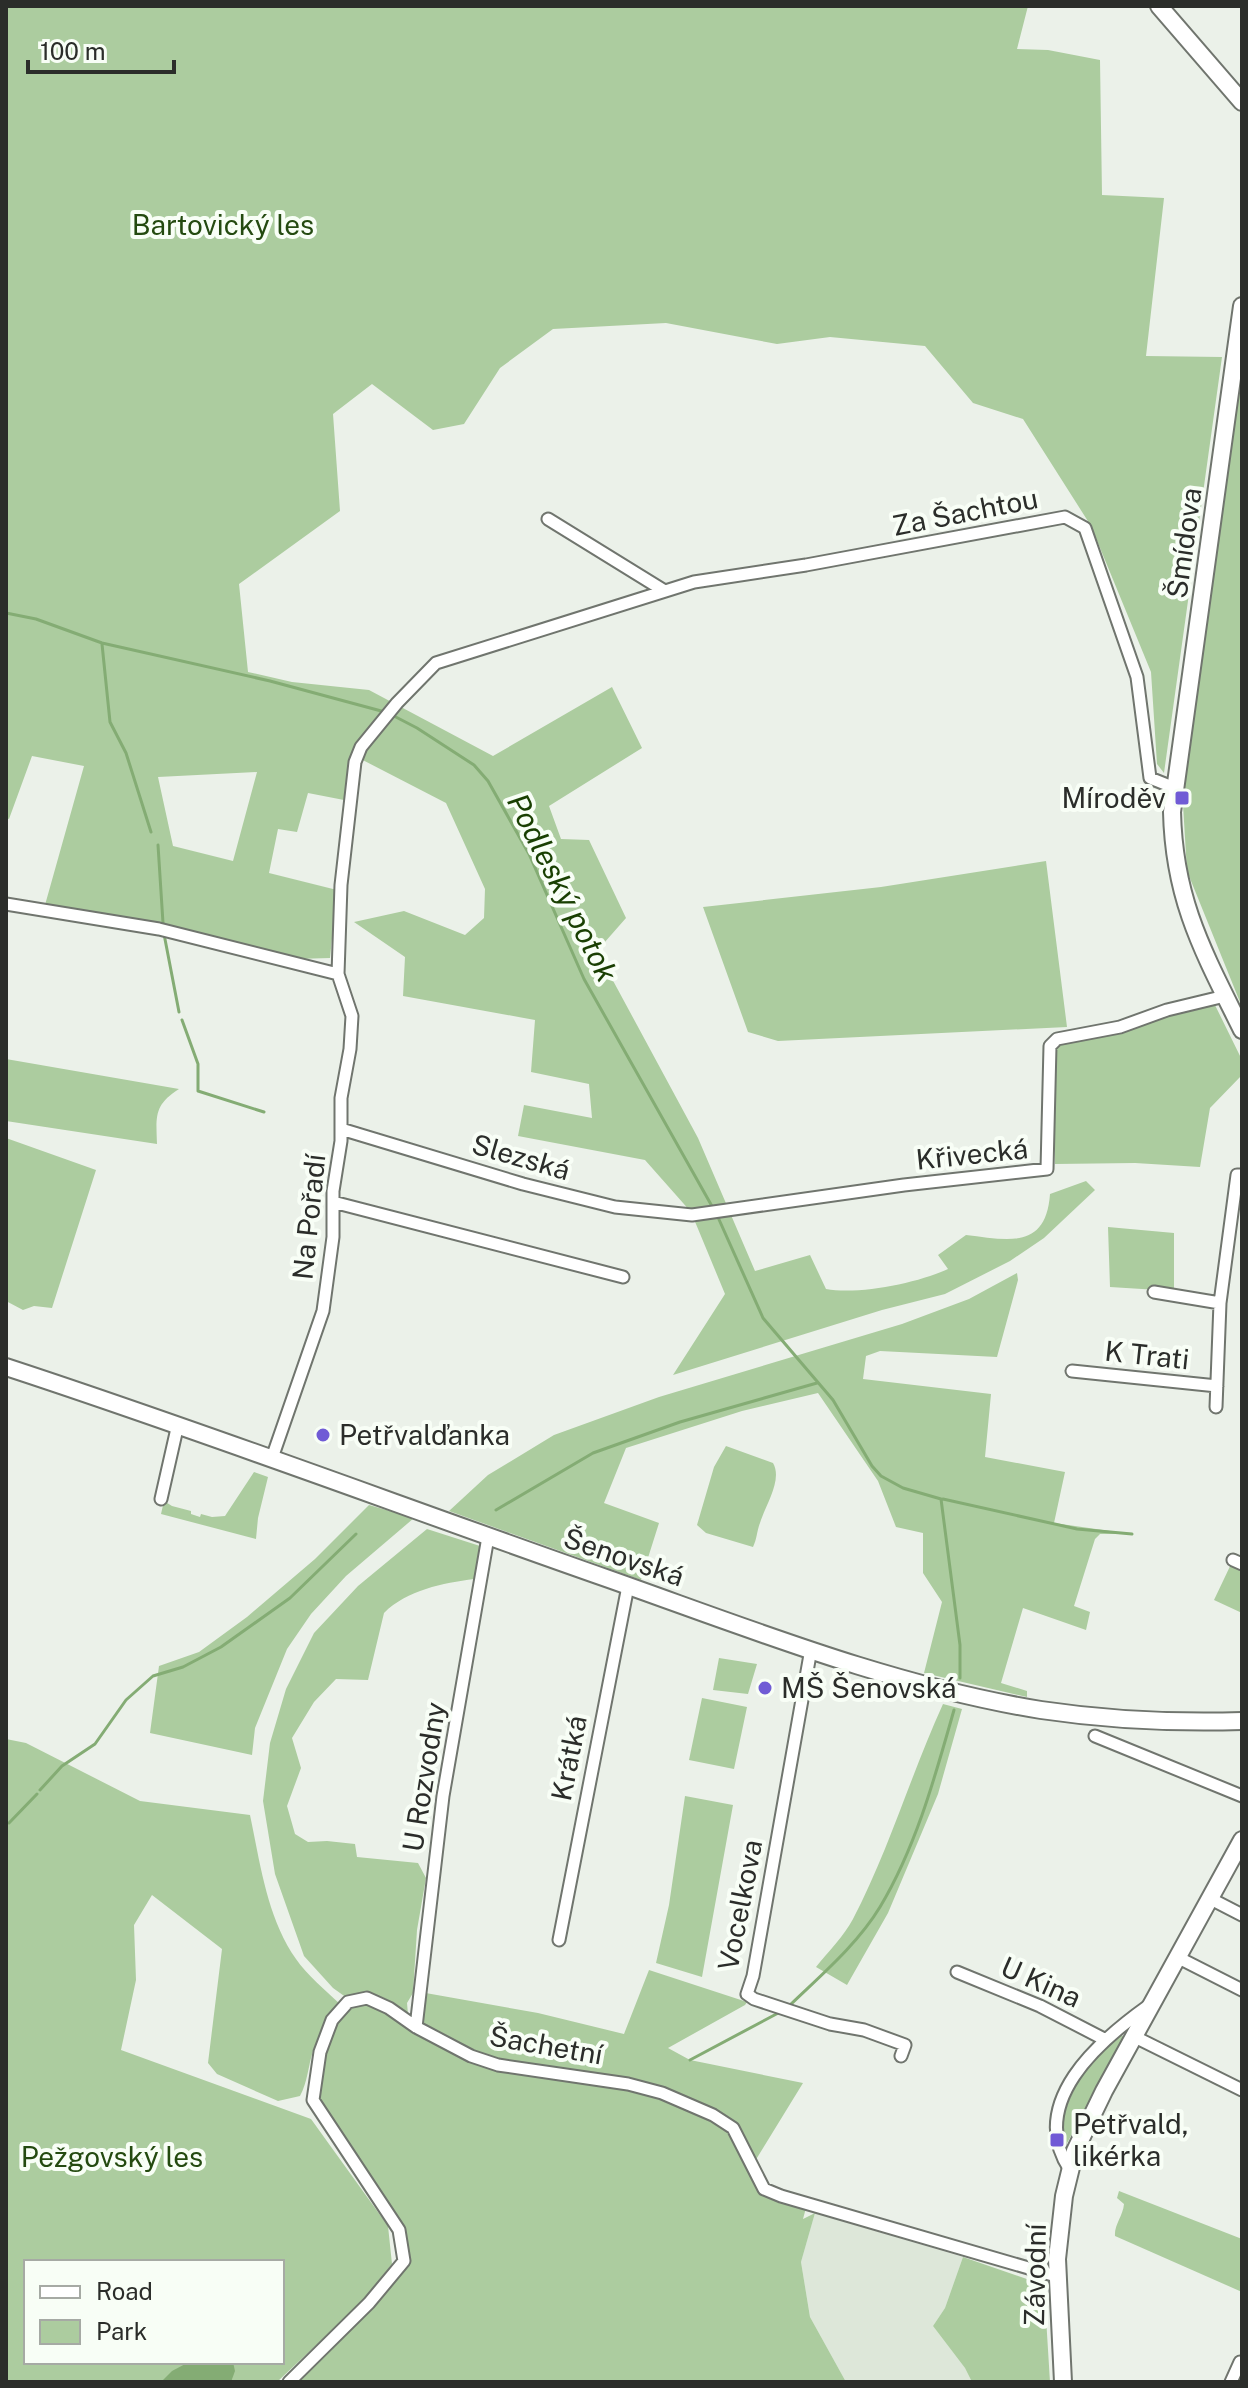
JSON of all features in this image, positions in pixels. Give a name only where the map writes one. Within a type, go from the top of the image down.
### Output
[{"type":"street","points":[[1159,6],[1242,102]]},
{"type":"street","name":"Šmídova","points":[[1242,306],[1172,812],[1176,870],[1191,924],[1242,1030]]},
{"type":"street","name":"Za Šachtou","points":[[355,762],[361,747],[397,703],[436,663],[694,582],[837,560],[1065,517],[1085,528],[1137,677],[1150,778],[1175,788]]},
{"type":"street","points":[[548,519],[663,590]]},
{"type":"street","name":"Na Pořadí","points":[[272,1458],[323,1311],[333,1237],[341,1098],[350,1049],[352,1016],[338,974],[341,885],[355,762]]},
{"type":"street","points":[[6,904],[159,929],[338,974]]},
{"type":"street","name":"Křivecká","points":[[692,1215],[904,1185],[1047,1169],[1050,1046],[1057,1039],[1120,1027],[1167,1010],[1225,996]]},
{"type":"street","name":"Slezská","points":[[341,1129],[523,1184],[615,1207],[692,1215]]},
{"type":"street","name":"K Trati","points":[[1216,1407],[1220,1303],[1239,1175]]},
{"type":"street","points":[[333,1202],[623,1277]]},
{"type":"street","points":[[1154,1292],[1220,1303]]},
{"type":"street","name":"Šenovská","points":[[6,1367],[178,1424],[488,1537],[811,1649],[958,1693],[1041,1710],[1138,1720],[1242,1721]]},
{"type":"street","name":"K Trati","points":[[1072,1371],[1217,1386]]},
{"type":"street","points":[[161,1499],[178,1424]]},
{"type":"street","name":"U Rozvodny","points":[[416,2027],[443,1796],[488,1537]]},
{"type":"street","name":"Krátká","points":[[559,1940],[628,1586]]},
{"type":"street","name":"Vocelkova","points":[[811,1649],[753,1976],[747,1994],[830,2024],[864,2030],[905,2045],[901,2056]]},
{"type":"street","points":[[1095,1736],[1242,1796]]},
{"type":"street","name":"Závodní","points":[[1063,2382],[1056,2276],[1060,2222],[1070,2170],[1083,2132],[1241,1844]]},
{"type":"street","points":[[1211,1899],[1242,1915]]},
{"type":"street","points":[[1179,1958],[1242,1990]]},
{"type":"street","name":"U Kina","points":[[957,1972],[1040,2006],[1104,2039]]},
{"type":"street","name":"Šachetní","points":[[289,2382],[369,2303],[404,2261],[399,2230],[313,2100],[320,2052],[332,2020],[348,2002],[367,1998],[471,2056],[498,2065],[628,2084],[662,2093],[713,2115],[733,2128],[764,2189],[1056,2276]]},
{"type":"street","name":"Závodní","points":[[1070,2170],[1060,2153],[1057,2140],[1062,2103],[1074,2074],[1104,2039],[1155,2001]]},
{"type":"street","points":[[1135,2037],[1241,2089]]},
{"type":"street","points":[[1231,2382],[1240,2362]]},
{"type":"shaded area","points":[[815,2213],[963,2257],[945,2308],[933,2326],[972,2382],[846,2382],[810,2317],[801,2262]]},
{"type":"shaded area","points":[[185,2364],[233,2364],[235,2371],[231,2382],[161,2382]]},
{"type":"green space","name":"Bartovický les","points":[[6,6],[1028,6],[1017,49],[1048,50],[1100,60],[1102,195],[1164,198],[1146,356],[1222,357],[1164,773],[1157,764],[1151,672],[1091,526],[1023,419],[973,403],[925,346],[830,337],[777,344],[666,323],[553,329],[500,368],[464,424],[433,430],[372,384],[333,414],[340,511],[239,584],[248,672],[292,682],[369,690],[493,756],[612,687],[642,748],[549,806],[561,839],[589,840],[626,918],[597,951],[698,1138],[755,1271],[810,1255],[826,1289],[871,1289],[921,1279],[948,1269],[938,1255],[966,1235],[1010,1239],[1033,1233],[1047,1212],[1050,1194],[1086,1181],[1095,1190],[1044,1238],[1010,1261],[945,1294],[882,1310],[673,1375],[725,1294],[691,1212],[645,1160],[518,1136],[524,1105],[592,1118],[589,1084],[531,1072],[535,1020],[403,996],[405,957],[354,922],[404,911],[465,935],[484,918],[485,889],[446,803],[353,755],[344,800],[308,793],[297,832],[278,829],[269,873],[337,890],[330,958],[296,959],[45,905],[84,766],[32,756],[9,819],[6,818]],"holes":[[[257,772],[233,861],[173,846],[158,777]]]},
{"type":"green space","points":[[1242,372],[1242,1007],[1187,871],[1182,788]]},
{"type":"green space","points":[[1046,861],[1067,1027],[778,1041],[748,1032],[703,907],[881,887]]},
{"type":"green space","points":[[1214,1003],[1242,1060],[1242,1075],[1210,1108],[1200,1167],[1135,1163],[1055,1164],[1055,1052],[1061,1042]]},
{"type":"green space","points":[[6,1059],[179,1089],[165,1100],[158,1112],[157,1144],[6,1121]]},
{"type":"green space","points":[[6,1138],[96,1170],[52,1308],[34,1306],[23,1310],[6,1301]]},
{"type":"green space","points":[[1108,1227],[1174,1233],[1174,1291],[1110,1287]]},
{"type":"green space","points":[[1017,1273],[1018,1280],[997,1357],[880,1351],[866,1356],[863,1379],[991,1394],[985,1457],[1065,1472],[1054,1523],[1131,1534],[1100,1534],[1095,1539],[1074,1606],[1090,1612],[1086,1630],[1023,1608],[1001,1683],[1027,1691],[1027,1697],[924,1673],[942,1602],[923,1573],[923,1533],[896,1527],[878,1481],[818,1393],[742,1411],[626,1448],[604,1503],[659,1523],[641,1580],[449,1511],[488,1475],[554,1435],[659,1397],[902,1324],[969,1299]]},
{"type":"green space","points":[[726,1446],[773,1463],[776,1470],[775,1485],[753,1547],[706,1533],[697,1525],[714,1467]]},
{"type":"green space","points":[[254,1472],[268,1477],[256,1539],[161,1514],[164,1501],[200,1517],[201,1514],[225,1516]]},
{"type":"green space","points":[[369,1505],[414,1518],[346,1576],[311,1614],[287,1649],[255,1728],[252,1755],[150,1733],[159,1666],[199,1652],[247,1617],[315,1559]]},
{"type":"green space","points":[[427,1529],[480,1546],[474,1579],[414,1593],[384,1613],[368,1680],[336,1679],[314,1702],[292,1738],[301,1768],[287,1806],[295,1834],[308,1842],[355,1844],[357,1857],[418,1863],[426,1878],[417,1930],[413,1993],[407,2003],[408,2014],[379,1996],[347,1998],[333,1988],[304,1956],[275,1874],[263,1801],[270,1743],[286,1689],[314,1633],[358,1586]]},
{"type":"green space","points":[[1233,1560],[1242,1564],[1242,1613],[1214,1600]]},
{"type":"green space","points":[[719,1658],[757,1664],[748,1694],[713,1690]]},
{"type":"green space","points":[[702,1698],[747,1707],[734,1769],[689,1760]]},
{"type":"green space","points":[[943,1704],[962,1709],[938,1794],[888,1913],[847,1985],[816,1967],[841,1938],[866,1893]]},
{"type":"green space","name":"Pežgovský les","points":[[6,1739],[26,1743],[140,1801],[250,1815],[271,1908],[286,1943],[305,1971],[340,2004],[318,2038],[300,2096],[278,2101],[217,2074],[208,2063],[222,1949],[152,1895],[134,1925],[136,1980],[121,2050],[311,2119],[388,2226],[392,2264],[363,2301],[277,2382],[6,2382]]},
{"type":"green space","points":[[685,1796],[733,1805],[702,1977],[656,1963],[669,1905]]},
{"type":"green space","points":[[649,1970],[747,2002],[668,2048],[690,2060],[803,2083],[752,2166],[764,2189],[807,2204],[803,2219],[815,2213],[801,2262],[810,2317],[846,2382],[289,2382],[404,2260],[399,2230],[313,2100],[320,2052],[346,2004],[367,1998],[416,2026],[420,1992],[538,2013],[624,2034]]},
{"type":"green space","points":[[1120,2032],[1124,2038],[1066,2145],[1062,2141],[1063,2124],[1072,2094],[1088,2068]]},
{"type":"green space","points":[[1119,2191],[1242,2239],[1242,2292],[1115,2236],[1124,2204],[1117,2198]]},
{"type":"green space","points":[[963,2257],[1044,2285],[1050,2382],[972,2382],[933,2326],[945,2308]]},
{"type":"waterway","name":"Podleský potok","points":[[6,613],[36,619],[102,643],[270,681],[385,712]]},
{"type":"waterway","points":[[102,644],[110,722],[126,753],[151,832]]},
{"type":"waterway","name":"Podleský potok","points":[[392,715],[474,765],[488,781],[529,854],[584,979],[713,1208]]},
{"type":"waterway","points":[[158,845],[163,923]]},
{"type":"waterway","points":[[164,934],[179,1012]]},
{"type":"waterway","points":[[182,1020],[198,1064],[198,1091],[264,1112]]},
{"type":"waterway","name":"Podleský potok","points":[[717,1215],[763,1318],[833,1400],[872,1466],[881,1476],[903,1488],[941,1499],[960,1645],[960,1678]]},
{"type":"waterway","points":[[496,1510],[593,1453],[680,1422],[817,1383]]},
{"type":"waterway","points":[[943,1499],[1077,1529],[1132,1534]]},
{"type":"waterway","points":[[40,1790],[62,1766],[95,1744],[126,1700],[153,1676],[183,1667],[221,1647],[290,1598],[356,1534]]},
{"type":"waterway","name":"Podleský potok","points":[[788,2007],[849,1947],[871,1921],[893,1884],[932,1786],[954,1710]]},
{"type":"waterway","points":[[9,1823],[37,1794]]},
{"type":"waterway","name":"Podleský potok","points":[[690,2060],[782,2011]]},
{"type":"place","name":"Míroděv","points":[[1182,798]]},
{"type":"place","name":"Petřvalďanka","points":[[323,1435]]},
{"type":"place","name":"MŠ Šenovská","points":[[765,1688]]},
{"type":"place","name":"Petřvald, likérka","points":[[1057,2140]]}]
